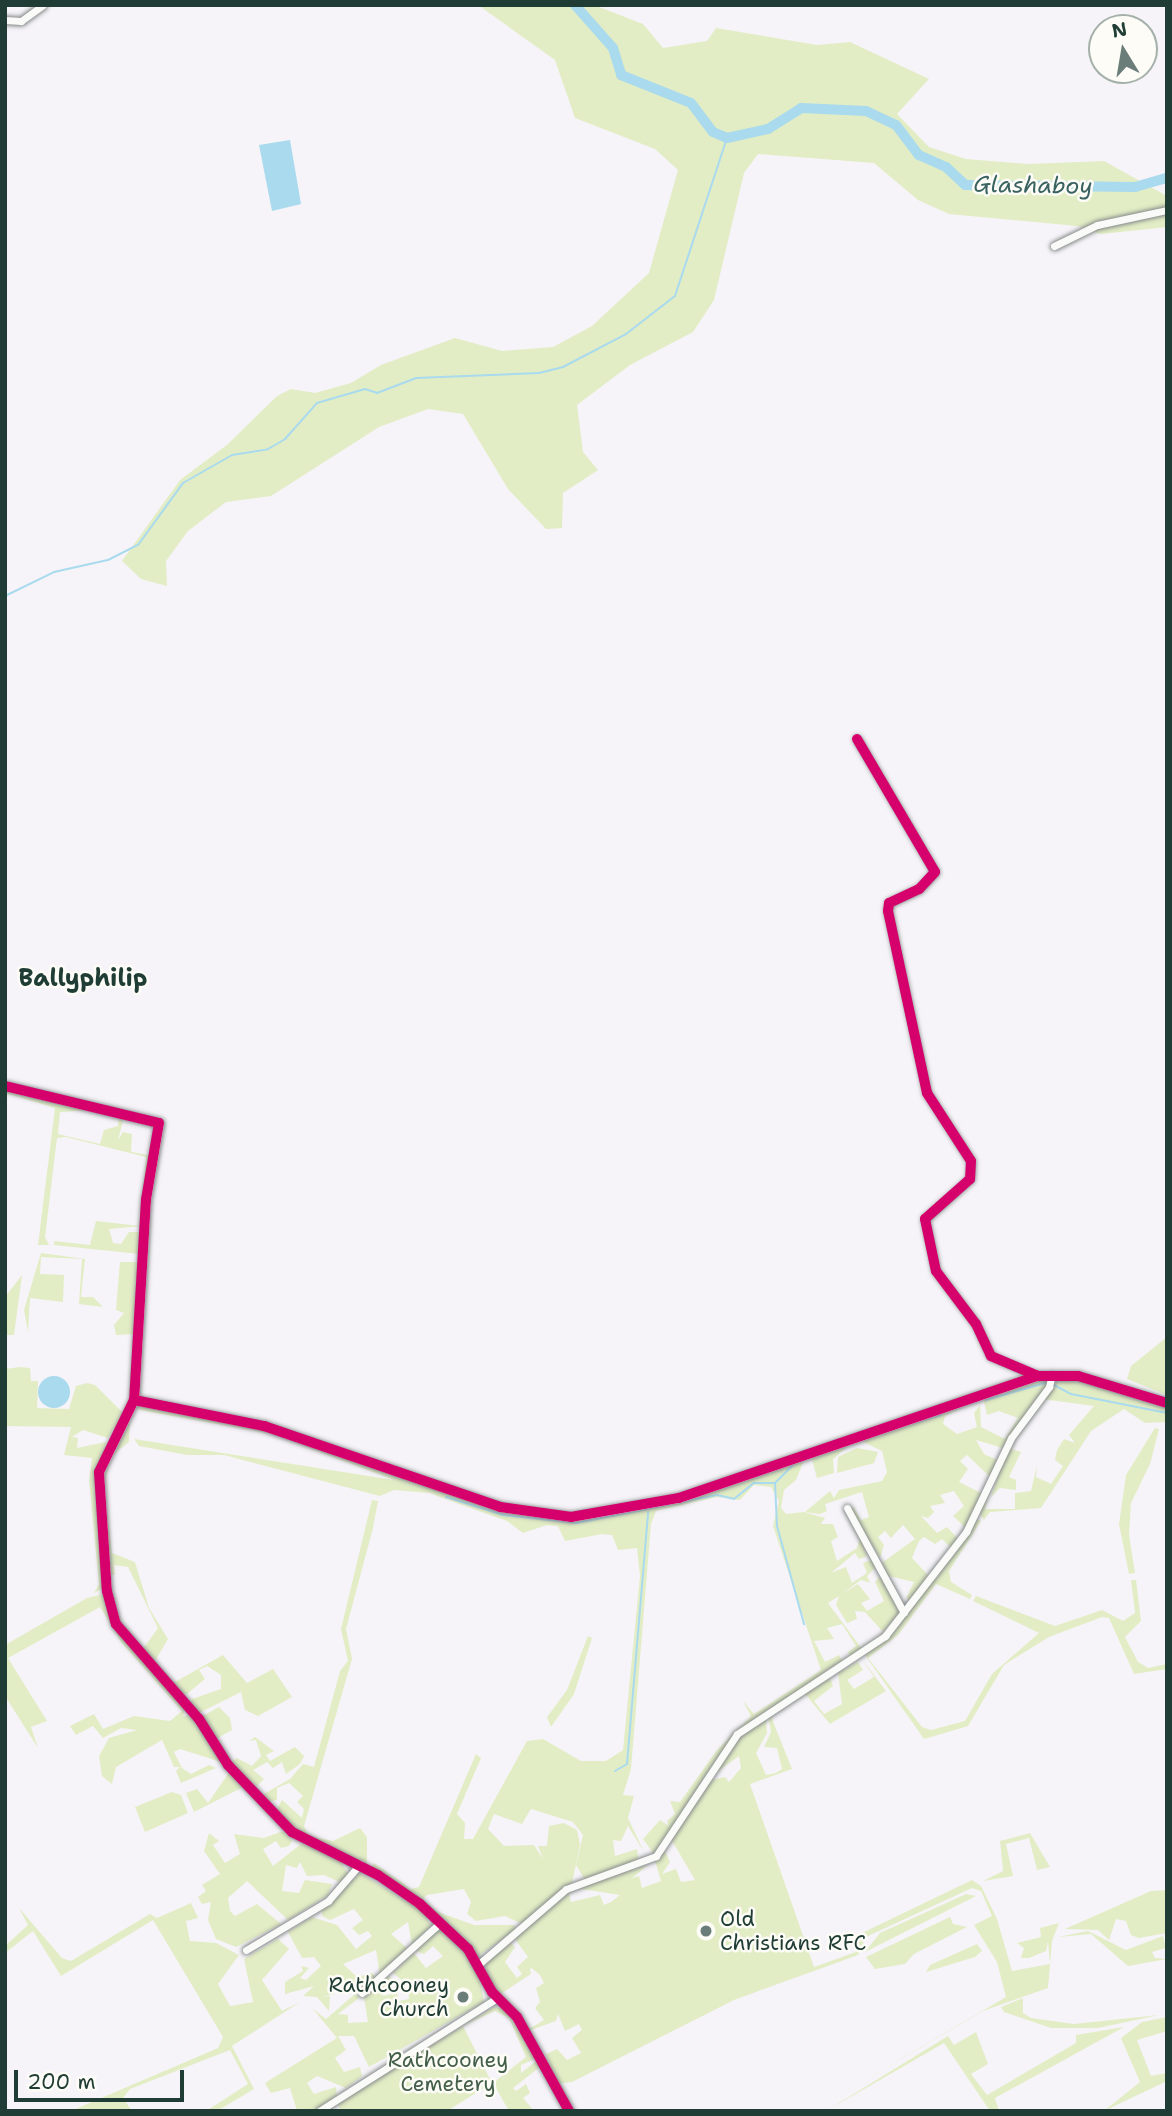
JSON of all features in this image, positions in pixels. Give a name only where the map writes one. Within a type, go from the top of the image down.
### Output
[{"type":"street","points":[[5,20],[21,21],[43,5]]},
{"type":"street","points":[[1054,246],[1097,225],[1167,210]]},
{"type":"street","points":[[857,739],[935,872],[919,889],[889,903],[888,911],[927,1093],[971,1161],[970,1179],[925,1219],[936,1271],[976,1324],[991,1356],[1038,1376]]},
{"type":"street","points":[[5,1086],[159,1123],[146,1200],[134,1399],[99,1472],[107,1591],[116,1624],[199,1719],[228,1765],[284,1825],[306,1843],[360,1864],[441,1923],[480,1963],[497,1998],[517,2017],[569,2111]]},
{"type":"street","points":[[480,1963],[566,1889],[656,1856],[737,1734],[865,1650],[904,1613],[971,1525],[1011,1438],[1049,1387],[1052,1374]]},
{"type":"street","points":[[134,1399],[292,1435],[500,1507],[570,1517],[679,1498],[1038,1376],[1052,1374],[1097,1380],[1167,1403]]},
{"type":"street","points":[[847,1508],[904,1613]]},
{"type":"street","points":[[246,1950],[328,1901],[360,1864]]},
{"type":"street","points":[[362,1993],[441,1923]]},
{"type":"street","points":[[318,2111],[497,1998]]},
{"type":"green space","points":[[478,5],[594,5],[643,24],[663,48],[707,41],[716,28],[817,45],[850,42],[929,79],[897,114],[929,147],[966,159],[1029,164],[1104,161],[1167,196],[1167,227],[1101,234],[1077,226],[949,214],[918,200],[874,163],[758,154],[744,173],[714,300],[693,332],[630,365],[577,405],[583,452],[598,470],[563,493],[562,528],[546,529],[508,489],[463,414],[428,409],[379,427],[271,496],[226,502],[188,531],[166,561],[167,586],[141,579],[122,561],[180,480],[228,444],[277,396],[291,389],[315,393],[351,383],[381,365],[455,338],[502,351],[553,347],[592,326],[649,273],[678,170],[655,149],[575,118],[555,60]]},
{"type":"green space","points":[[5,1089],[93,1110],[60,1112],[58,1134],[100,1144],[104,1130],[118,1126],[119,1116],[124,1117],[118,1140],[123,1132],[132,1134],[131,1152],[148,1155],[152,1148],[142,1226],[109,1229],[113,1243],[121,1244],[129,1232],[142,1232],[139,1254],[54,1245],[54,1241],[90,1245],[96,1221],[140,1226],[146,1157],[66,1137],[57,1138],[45,1237],[49,1245],[38,1245],[55,1108],[5,1093]]},
{"type":"green space","points":[[41,1253],[85,1259],[81,1297],[93,1297],[103,1307],[79,1304],[82,1259],[41,1257],[40,1274],[64,1275],[63,1302],[30,1298],[28,1332],[24,1310]]},
{"type":"green space","points":[[120,1262],[139,1262],[134,1334],[116,1335],[114,1325],[124,1313],[116,1310]]},
{"type":"green space","points":[[22,1275],[14,1335],[5,1335],[5,1297]]},
{"type":"green space","points":[[1167,1337],[1167,1395],[1127,1379],[1131,1366]]},
{"type":"green space","points":[[30,1368],[31,1381],[38,1381],[37,1408],[69,1409],[76,1386],[87,1383],[95,1385],[124,1414],[108,1438],[83,1430],[72,1437],[78,1438],[77,1448],[106,1442],[96,1481],[103,1588],[94,1593],[99,1584],[89,1480],[92,1458],[64,1455],[71,1427],[5,1426],[5,1369]]},
{"type":"green space","points":[[1062,1376],[1167,1405],[1167,1422],[1145,1423],[1124,1409],[1091,1431],[1041,1508],[990,1512],[984,1520],[979,1513],[988,1500],[985,1509],[1015,1509],[1015,1493],[1031,1491],[1037,1465],[1036,1477],[1051,1484],[1063,1466],[1055,1460],[1057,1450],[1064,1439],[1075,1443],[1069,1435],[1094,1406],[1042,1399]]},
{"type":"green space","points":[[1034,1379],[1047,1380],[1046,1386],[1003,1448],[976,1440],[984,1454],[997,1460],[990,1477],[967,1455],[960,1461],[968,1469],[959,1482],[983,1494],[966,1528],[953,1516],[964,1506],[954,1491],[940,1495],[945,1503],[930,1506],[934,1512],[928,1518],[921,1516],[937,1533],[947,1527],[959,1540],[950,1547],[942,1539],[935,1544],[924,1537],[919,1541],[912,1558],[928,1575],[911,1601],[906,1598],[914,1582],[885,1575],[903,1608],[879,1565],[915,1539],[903,1525],[891,1538],[885,1531],[878,1537],[884,1545],[880,1558],[850,1509],[854,1507],[861,1520],[869,1517],[862,1492],[825,1504],[827,1511],[820,1514],[805,1512],[830,1491],[834,1498],[839,1490],[882,1481],[887,1472],[882,1451],[859,1440],[975,1401],[945,1416],[943,1424],[957,1434],[977,1427],[974,1413],[980,1405],[981,1427],[1005,1439],[1018,1418],[999,1411],[987,1415],[983,1397]]},
{"type":"green space","points":[[137,1404],[252,1426],[512,1513],[555,1519],[659,1505],[805,1458],[796,1480],[784,1490],[781,1508],[786,1514],[804,1512],[825,1518],[821,1524],[833,1524],[838,1537],[831,1541],[837,1561],[857,1548],[860,1537],[867,1556],[859,1559],[855,1553],[831,1573],[846,1567],[852,1583],[867,1573],[863,1563],[872,1560],[876,1567],[867,1576],[870,1583],[861,1580],[842,1594],[858,1584],[870,1599],[861,1603],[867,1611],[884,1601],[875,1582],[881,1575],[899,1613],[883,1632],[865,1612],[855,1611],[857,1619],[847,1623],[836,1605],[839,1596],[828,1603],[862,1649],[851,1657],[848,1652],[856,1646],[842,1624],[827,1628],[834,1639],[814,1641],[825,1662],[839,1655],[843,1662],[735,1732],[751,1716],[743,1701],[754,1714],[821,1670],[773,1526],[779,1501],[771,1487],[754,1485],[740,1500],[717,1497],[656,1511],[651,1524],[631,1769],[623,1795],[634,1796],[628,1818],[644,1852],[628,1826],[621,1841],[613,1840],[615,1856],[637,1849],[639,1863],[585,1880],[576,1865],[583,1835],[573,1822],[531,1809],[522,1824],[494,1814],[488,1829],[504,1846],[534,1845],[543,1859],[538,1846],[547,1846],[549,1826],[564,1823],[577,1830],[580,1845],[572,1883],[522,1924],[505,1916],[476,1921],[467,1914],[471,1902],[464,1889],[427,1895],[423,1899],[438,1912],[474,1925],[514,1925],[516,1930],[478,1956],[372,1867],[374,1863],[411,1889],[419,1887],[476,1754],[481,1758],[457,1814],[465,1823],[464,1839],[473,1839],[527,1741],[543,1739],[581,1761],[606,1761],[623,1750],[640,1576],[637,1548],[618,1550],[612,1535],[602,1534],[565,1541],[558,1526],[547,1525],[523,1533],[507,1521],[429,1493],[394,1490],[380,1496],[224,1455],[187,1455],[139,1446],[134,1439],[394,1480],[272,1434],[139,1410]]},
{"type":"green space","points":[[130,1415],[129,1442],[110,1457],[104,1488],[112,1553],[135,1562],[149,1608],[168,1639],[155,1661],[173,1683],[223,1655],[247,1683],[273,1669],[292,1697],[258,1716],[245,1710],[241,1692],[197,1714],[190,1706],[192,1699],[221,1689],[221,1675],[207,1666],[199,1670],[205,1679],[182,1698],[142,1650],[158,1628],[128,1567],[114,1565],[115,1575],[108,1574],[101,1471]]},
{"type":"green space","points":[[1155,1428],[1159,1429],[1150,1464],[1131,1503],[1129,1535],[1135,1573],[1129,1574],[1119,1524],[1126,1475]]},
{"type":"green space","points":[[851,1444],[833,1459],[834,1473],[817,1478],[811,1456]]},
{"type":"green space","points":[[857,1448],[878,1452],[874,1463],[837,1473],[838,1457]]},
{"type":"green space","points":[[1008,1448],[1021,1452],[1009,1477],[1016,1480],[1016,1490],[1000,1488],[991,1497]]},
{"type":"green space","points":[[372,1500],[378,1501],[373,1528],[346,1629],[352,1659],[304,1826],[309,1836],[333,1841],[360,1828],[367,1837],[367,1865],[309,1842],[276,1811],[282,1800],[302,1818],[304,1809],[297,1802],[303,1796],[289,1783],[277,1788],[277,1800],[268,1802],[262,1795],[290,1779],[303,1764],[314,1767],[340,1671],[348,1661],[341,1629]]},
{"type":"green space","points":[[977,1519],[981,1521],[949,1571],[951,1582],[972,1595],[970,1599],[936,1584],[898,1635],[868,1658],[922,1727],[931,1730],[965,1721],[992,1674],[1039,1633],[973,1601],[976,1596],[1055,1626],[1102,1610],[1123,1621],[1135,1613],[1131,1580],[1136,1580],[1141,1621],[1125,1637],[1138,1662],[1148,1668],[1167,1664],[1167,1669],[1134,1674],[1109,1618],[1102,1617],[1049,1637],[1004,1665],[968,1726],[924,1739],[865,1655],[917,1599]]},
{"type":"green space","points":[[104,1594],[110,1616],[185,1709],[183,1716],[194,1716],[221,1762],[180,1749],[174,1752],[182,1768],[191,1774],[209,1765],[216,1768],[181,1783],[176,1771],[180,1767],[174,1767],[162,1740],[116,1767],[112,1784],[102,1776],[99,1756],[109,1738],[137,1730],[121,1728],[103,1738],[93,1726],[76,1735],[70,1726],[94,1714],[103,1729],[134,1716],[170,1721],[182,1711],[121,1642],[100,1607],[8,1658],[47,1721],[31,1727],[38,1748],[5,1696],[5,1645],[87,1598]]},
{"type":"green space","points":[[588,1636],[592,1638],[574,1694],[551,1727],[547,1717],[567,1690]]},
{"type":"green space","name":"Old Christians RFC","points":[[862,1659],[886,1691],[830,1724],[805,1694],[770,1714],[792,1769],[750,1784],[814,1967],[856,1952],[854,1940],[860,1934],[972,1880],[981,1886],[997,1919],[1012,1971],[1050,1964],[1048,1942],[1046,1951],[1029,1958],[1021,1958],[1024,1948],[1017,1943],[1041,1937],[1040,1928],[1059,1923],[1052,1941],[1048,1988],[983,2011],[812,2111],[1006,1997],[997,1962],[974,1925],[992,1916],[981,1891],[972,1888],[866,1937],[858,1955],[734,2000],[572,2082],[557,2084],[546,2054],[557,2049],[567,2060],[581,2053],[572,2038],[582,2030],[579,2024],[565,2031],[558,2014],[556,2021],[531,2030],[534,2042],[527,2030],[544,2020],[535,2008],[540,2002],[536,1988],[544,1983],[540,1975],[530,1967],[531,1974],[499,1995],[487,1976],[486,1963],[511,1943],[515,1947],[505,1962],[517,1978],[522,1974],[517,1967],[528,1957],[515,1939],[542,1911],[568,1891],[571,1902],[600,1895],[604,1905],[611,1902],[620,1895],[575,1888],[648,1865],[632,1878],[639,1876],[642,1888],[661,1881],[655,1861],[665,1851],[670,1862],[662,1874],[676,1869],[681,1882],[695,1880],[671,1839],[707,1781],[725,1777],[729,1782],[741,1768],[739,1756],[710,1777],[737,1738],[766,1720],[767,1733],[756,1753],[766,1775],[776,1773],[782,1769],[777,1748],[764,1747],[771,1732],[768,1715],[830,1678],[833,1686],[814,1701],[824,1714],[842,1704],[838,1673],[858,1662],[863,1670],[847,1680],[854,1689],[874,1677]]},
{"type":"green space","points":[[219,1707],[230,1718],[232,1730],[216,1739],[228,1758],[201,1717]]},
{"type":"green space","points":[[735,1732],[654,1854],[643,1839],[660,1820],[669,1826],[667,1821],[675,1814],[670,1801],[680,1802],[717,1750]]},
{"type":"green space","points":[[255,1737],[274,1751],[266,1755],[270,1761],[295,1747],[304,1756],[300,1764],[286,1774],[282,1762],[273,1768],[267,1762],[253,1770],[264,1779],[257,1786],[230,1763],[237,1758],[252,1766],[261,1756],[256,1740],[249,1741]]},
{"type":"green space","points":[[230,1771],[245,1786],[194,1812],[186,1793],[197,1789],[208,1803]]},
{"type":"green space","points":[[172,1792],[181,1795],[188,1813],[145,1832],[135,1807]]},
{"type":"green space","points":[[283,1831],[292,1841],[289,1846],[281,1848],[276,1841],[263,1849],[273,1866],[301,1844],[337,1855],[348,1874],[342,1883],[324,1875],[307,1876],[300,1862],[297,1868],[286,1865],[282,1891],[299,1893],[305,1880],[332,1884],[328,1895],[288,1920],[247,1881],[228,1898],[230,1911],[235,1916],[257,1904],[281,1924],[236,1947],[216,1939],[208,1920],[211,1902],[202,1904],[198,1897],[206,1891],[202,1885],[220,1874],[204,1851],[209,1833],[219,1841],[213,1845],[225,1863],[240,1854],[234,1834],[264,1838]]},
{"type":"green space","points":[[1030,1833],[1050,1867],[1037,1870],[1029,1838],[1006,1844],[1013,1876],[983,1881],[1003,1871],[1000,1841]]},
{"type":"green space","points":[[360,1873],[422,1911],[431,1926],[412,1945],[408,1922],[391,1934],[408,1949],[380,1975],[376,1950],[343,1964],[357,1977],[372,1973],[377,1978],[350,1991],[342,1980],[334,1981],[334,1994],[321,1997],[330,1996],[329,2011],[317,1997],[303,1996],[314,1986],[285,1994],[285,1982],[303,1971],[301,1966],[309,1968],[300,1978],[306,1980],[321,1966],[314,1957],[302,1958],[288,1932],[312,1917],[337,1925],[356,1949],[372,1936],[368,1931],[359,1935],[352,1928],[363,1920],[354,1909],[330,1920],[322,1916],[322,1909]]},
{"type":"green space","points":[[1167,1890],[1167,1933],[1139,1938],[1131,1935],[1126,1921],[1116,1919],[1109,1940],[1098,1930],[1065,1929],[1151,1891]]},
{"type":"green space","points":[[966,1894],[976,1896],[865,1952],[880,1933]]},
{"type":"green space","points":[[191,1903],[198,1918],[186,1921],[190,1941],[216,1943],[239,1955],[218,1984],[230,2006],[253,2002],[244,1959],[278,1939],[289,1949],[262,1980],[282,2011],[300,2002],[232,2046],[254,2089],[217,2111],[206,2111],[248,2084],[230,2050],[130,2089],[123,2098],[132,2111],[71,2111],[218,2048],[223,2037],[153,1920],[61,1976],[33,1931],[5,1953],[5,1946],[28,1925],[19,1908],[62,1958],[71,1961],[150,1914],[157,1918]]},
{"type":"green space","points":[[950,1917],[953,1924],[967,1927],[914,1954],[905,1964],[875,1969],[866,1957]]},
{"type":"green space","points":[[438,1929],[476,1961],[484,2002],[369,2067],[354,2036],[338,2036],[346,2050],[335,2058],[344,2072],[360,2067],[362,2076],[346,2088],[317,2076],[307,2083],[314,2094],[336,2087],[337,2095],[315,2111],[297,2111],[290,2088],[271,2093],[265,2083],[337,2038],[313,2009],[326,2019],[356,1993],[359,1998],[338,2014],[348,2015],[348,2023],[368,2022],[364,1998],[389,1976],[393,1980],[382,1996],[397,1993],[399,2001],[409,1999],[408,1985],[393,1973],[414,1953],[426,1968],[443,1956],[433,1946],[424,1954],[416,1951]]},
{"type":"green space","points":[[1088,1931],[1126,1950],[1163,1936],[1166,1948],[1152,1952],[1155,1958],[1167,1959],[1128,1966],[1091,1934],[1058,1937]]},
{"type":"green space","points":[[977,1944],[982,1951],[975,1957],[926,1972],[930,1965]]},
{"type":"green space","points":[[1023,1998],[1023,2013],[1031,2018],[1074,2024],[1159,2015],[1098,2028],[1051,2028],[1004,2012],[1001,2007]]},
{"type":"green space","name":"Rathcooney Cemetery","points":[[494,2007],[505,2009],[535,2059],[521,2065],[521,2073],[536,2061],[540,2067],[513,2088],[516,2091],[526,2084],[530,2093],[523,2098],[534,2111],[509,2111],[493,2083],[526,2057],[509,2018],[495,2011],[463,2026],[492,2083],[447,2111],[341,2111],[337,2103]]},
{"type":"green space","points":[[1167,2017],[1167,2031],[1137,2040],[1151,2076],[1167,2073],[1167,2081],[1104,2111],[1140,2082],[1121,2038],[1142,2022]]},
{"type":"green space","points":[[1124,2027],[995,2098],[999,2111],[990,2111],[944,2043],[826,2111],[948,2036],[954,2045],[976,2032],[988,2064],[971,2074],[987,2095],[1076,2043],[1076,2035]]},
{"type":"water","points":[[290,140],[301,204],[272,211],[259,145]]},
{"type":"water","points":[[54,1376],[65,1381],[70,1392],[65,1403],[54,1408],[43,1403],[38,1392],[43,1381]]},
{"type":"waterway","name":"Glashaboy","points":[[575,5],[613,48],[621,75],[691,103],[713,132],[727,138],[768,129],[801,108],[866,111],[896,125],[919,155],[946,167],[965,185],[1135,187],[1167,178]]},
{"type":"waterway","points":[[5,596],[54,572],[108,560],[138,545],[183,483],[232,455],[268,449],[285,439],[317,403],[365,389],[377,393],[416,378],[539,373],[563,367],[626,334],[675,296],[727,138]]},
{"type":"waterway","points":[[986,1400],[1045,1383]]},
{"type":"waterway","points":[[1054,1385],[1071,1394],[1167,1413]]},
{"type":"waterway","points":[[913,1423],[941,1415]]},
{"type":"waterway","points":[[446,1497],[503,1515],[577,1523],[717,1495],[734,1499],[754,1483],[775,1483],[796,1462]]},
{"type":"waterway","points":[[775,1483],[777,1526],[804,1624]]},
{"type":"waterway","points":[[615,1771],[627,1764],[648,1512]]},
{"type":"cycle path","points":[[857,739],[935,872],[919,889],[889,903],[888,911],[927,1093],[971,1161],[970,1179],[925,1219],[936,1271],[976,1324],[991,1356],[1038,1376]]},
{"type":"cycle path","points":[[5,1086],[159,1123],[146,1200],[134,1400],[99,1472],[107,1591],[116,1624],[199,1719],[228,1765],[292,1832],[378,1875],[420,1904],[468,1949],[492,1992],[517,2017],[569,2111]]},
{"type":"cycle path","points":[[134,1400],[264,1426],[500,1507],[571,1517],[679,1498],[1038,1376],[1078,1376],[1167,1403]]},
{"type":"place","name":"Old Christians RFC","points":[[706,1931]]},
{"type":"place","name":"Rathcooney Church","points":[[463,1997]]},
{"type":"district","name":"Ballyphilip","points":[[83,979]]}]
